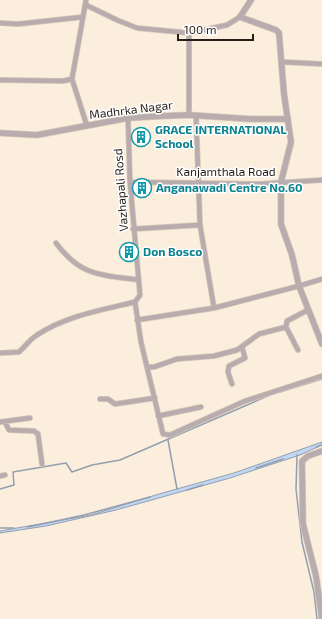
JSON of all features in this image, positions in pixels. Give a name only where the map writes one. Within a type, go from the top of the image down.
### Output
[{"type":"street","points":[[87,126],[72,79],[86,3],[117,20],[137,28],[189,33],[227,25],[240,17],[251,0]]},
{"type":"street","points":[[0,22],[18,24],[83,17]]},
{"type":"street","points":[[240,17],[276,30],[279,34],[283,62],[283,86],[291,142],[281,182],[281,224],[292,255],[299,286],[322,344]]},
{"type":"street","points":[[189,33],[189,115]]},
{"type":"street","points":[[283,62],[322,64]]},
{"type":"street","points":[[0,80],[63,81],[72,79]]},
{"type":"street","name":"Madhrka Nagar","points":[[0,133],[37,135],[128,118],[189,115],[250,119],[288,119]]},
{"type":"street","points":[[196,115],[200,225],[214,308]]},
{"type":"street","name":"Vazhapali Rosd","points":[[128,118],[130,182],[140,295],[135,302]]},
{"type":"street","name":"Kanjamthala Road","points":[[130,182],[199,183],[322,180]]},
{"type":"street","points":[[134,229],[200,225]]},
{"type":"street","points":[[56,243],[74,264],[84,270],[139,280]]},
{"type":"street","points":[[138,320],[214,308],[322,279]]},
{"type":"street","points":[[0,352],[19,352],[35,336],[54,324],[91,312],[135,302],[140,342],[162,434],[170,435],[245,401],[322,376]]},
{"type":"street","points":[[298,350],[286,327],[287,321],[308,310]]},
{"type":"street","points":[[147,367],[154,367],[180,359],[214,356],[242,347],[259,334],[286,327]]},
{"type":"street","points":[[232,384],[228,372],[229,366],[245,358],[242,347]]},
{"type":"street","points":[[100,399],[108,399],[115,404],[154,398]]},
{"type":"street","points":[[158,416],[201,407]]},
{"type":"street","points":[[2,422],[30,418]]},
{"type":"street","points":[[2,422],[9,430],[30,431],[38,434],[42,464]]},
{"type":"street","points":[[322,450],[308,456],[302,461],[303,524],[320,590],[322,619]]},
{"type":"street","points":[[0,476],[6,475]]},
{"type":"water","points":[[322,442],[322,445],[300,455],[230,478],[116,510],[46,526],[0,533],[0,531],[91,515],[234,473]]},
{"type":"waterway","points":[[280,392],[322,379]]},
{"type":"waterway","points":[[0,489],[14,485],[13,472],[66,463],[72,472],[92,465],[120,460],[270,395]]},
{"type":"waterway","points":[[168,440],[177,489]]},
{"type":"waterway","points":[[316,447],[322,445]]},
{"type":"waterway","points":[[297,455],[296,489],[302,542],[314,592],[317,619]]},
{"type":"waterway","points":[[256,468],[283,459]]},
{"type":"waterway","points":[[187,490],[203,485]]},
{"type":"waterway","points":[[28,527],[84,515],[150,497]]},
{"type":"waterway","points":[[0,528],[14,528]]},
{"type":"place","name":"GRACE INTERNATIONAL School","points":[[141,137]]},
{"type":"place","name":"Anganawadi Centre No.60","points":[[142,188]]},
{"type":"place","name":"Don Bosco","points":[[129,252]]}]
